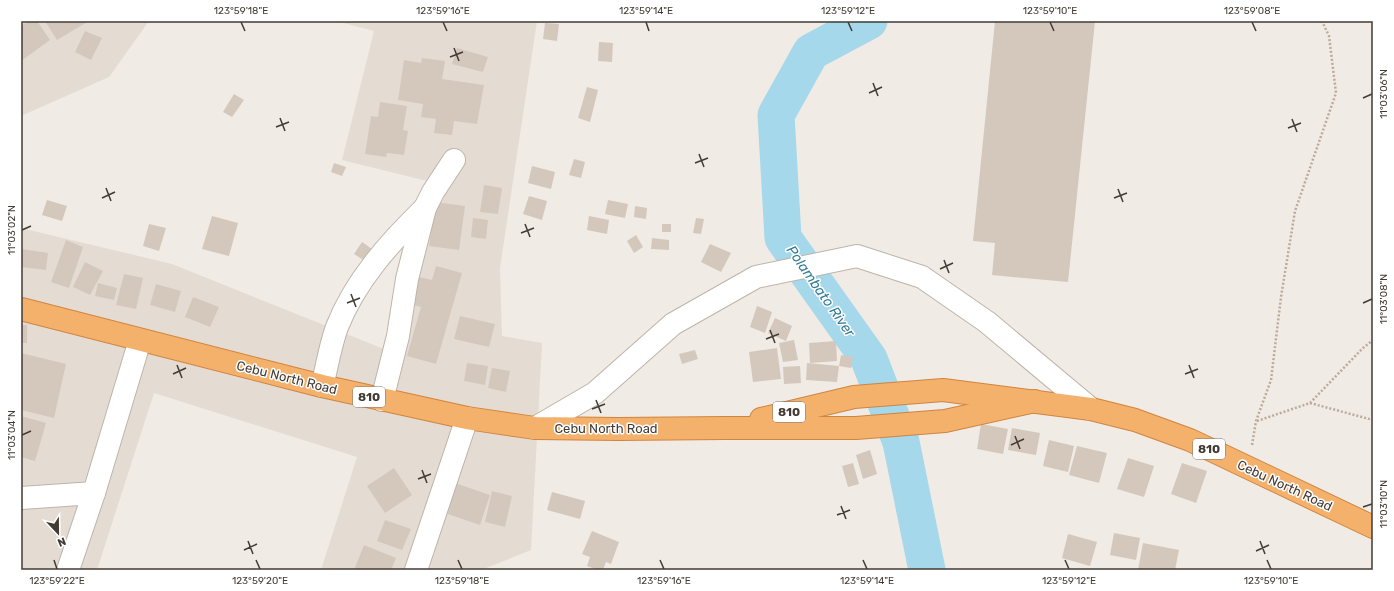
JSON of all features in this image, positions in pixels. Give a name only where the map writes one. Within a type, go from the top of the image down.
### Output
[{"type":"highway","name":"Cebu North Road","points":[[21,309],[382,400],[467,418],[535,428],[618,430],[856,428],[945,421],[1035,401]]},
{"type":"highway","name":"Cebu North Road","points":[[725,428],[854,397],[943,390],[1091,409],[1135,420],[1190,440],[1373,527]]},
{"type":"street","points":[[382,400],[398,336],[406,279],[425,208],[433,192],[454,160]]},
{"type":"street","points":[[322,386],[337,328],[354,293],[392,242],[425,208]]},
{"type":"street","points":[[535,428],[595,392],[673,324],[756,277],[857,256],[922,277],[987,322],[1091,409]]},
{"type":"street","points":[[68,570],[94,493],[140,340]]},
{"type":"street","points":[[416,570],[467,418]]},
{"type":"street","points":[[21,498],[94,493]]},
{"type":"path","points":[[1247,467],[1256,421],[1271,380],[1281,297],[1295,211],[1336,93],[1329,36],[1322,21]]},
{"type":"path","points":[[1256,421],[1310,403],[1362,349],[1373,340]]},
{"type":"path","points":[[1310,403],[1373,420]]},
{"type":"shaded area","points":[[21,21],[149,21],[109,77],[21,116]]},
{"type":"shaded area","points":[[336,21],[537,21],[500,268],[502,336],[542,343],[531,550],[481,570],[321,570],[357,457],[154,393],[97,570],[21,570],[21,228],[172,264],[384,349],[427,181],[342,160],[374,31]]},
{"type":"building","points":[[29,21],[37,21],[50,40],[21,61],[21,26]]},
{"type":"building","points":[[45,21],[89,21],[57,40]]},
{"type":"building","points":[[995,21],[1095,21],[1068,282],[992,275],[995,243],[973,241]]},
{"type":"building","points":[[545,23],[559,24],[557,41],[543,39]]},
{"type":"building","points":[[85,31],[102,38],[91,60],[75,52]]},
{"type":"building","points":[[599,42],[613,43],[612,62],[598,61]]},
{"type":"building","points":[[457,48],[488,57],[483,72],[452,64]]},
{"type":"building","points":[[422,58],[445,61],[442,79],[484,85],[477,124],[454,121],[452,135],[434,133],[436,119],[421,117],[423,104],[398,100],[404,60],[421,63]]},
{"type":"building","points":[[587,87],[598,90],[590,122],[578,118]]},
{"type":"building","points":[[234,94],[244,100],[232,117],[223,112]]},
{"type":"building","points":[[380,102],[407,106],[403,130],[408,131],[404,155],[387,153],[386,157],[365,154],[371,116],[378,117]]},
{"type":"building","points":[[574,159],[585,162],[581,178],[569,175]]},
{"type":"building","points":[[334,163],[346,167],[342,176],[331,172]]},
{"type":"building","points":[[532,166],[555,172],[551,189],[528,183]]},
{"type":"building","points":[[484,185],[502,188],[498,214],[480,212]]},
{"type":"building","points":[[529,196],[547,201],[542,220],[523,214]]},
{"type":"building","points":[[47,200],[67,206],[62,221],[42,215]]},
{"type":"building","points":[[608,200],[628,204],[625,218],[605,214]]},
{"type":"building","points":[[435,202],[465,206],[459,250],[429,246]]},
{"type":"building","points":[[635,206],[647,208],[646,219],[634,217]]},
{"type":"building","points":[[212,216],[238,223],[229,256],[202,249]]},
{"type":"building","points":[[589,216],[609,220],[607,234],[587,230]]},
{"type":"building","points":[[473,218],[488,220],[486,239],[471,237]]},
{"type":"building","points":[[696,218],[704,219],[701,234],[693,233]]},
{"type":"building","points":[[149,224],[166,228],[159,251],[143,246]]},
{"type":"building","points":[[662,224],[671,224],[671,232],[662,232]]},
{"type":"building","points":[[636,235],[643,247],[634,253],[627,241]]},
{"type":"building","points":[[652,238],[669,240],[669,250],[651,249]]},
{"type":"building","points":[[66,240],[83,247],[69,288],[51,282]]},
{"type":"building","points":[[362,242],[372,249],[365,261],[354,254]]},
{"type":"building","points":[[710,244],[731,253],[721,272],[701,262]]},
{"type":"building","points":[[22,249],[48,253],[46,270],[21,267]]},
{"type":"building","points":[[85,262],[103,271],[90,295],[73,287]]},
{"type":"building","points":[[436,266],[462,273],[436,364],[407,356],[421,307],[407,303],[415,276],[432,280]]},
{"type":"building","points":[[124,274],[143,278],[136,309],[116,305]]},
{"type":"building","points":[[98,283],[117,288],[114,300],[95,296]]},
{"type":"building","points":[[156,284],[181,291],[175,312],[150,305]]},
{"type":"building","points":[[193,297],[219,307],[210,327],[185,317]]},
{"type":"building","points":[[757,306],[772,312],[765,333],[750,327]]},
{"type":"building","points":[[460,316],[495,324],[489,347],[454,339]]},
{"type":"building","points":[[775,318],[792,326],[786,341],[768,333]]},
{"type":"building","points":[[21,325],[27,325],[27,343],[21,343]]},
{"type":"building","points":[[794,340],[798,360],[783,362],[779,343]]},
{"type":"building","points":[[836,341],[837,361],[810,363],[809,343]]},
{"type":"building","points":[[777,348],[781,379],[753,382],[749,352]]},
{"type":"building","points":[[695,350],[698,359],[682,364],[679,354]]},
{"type":"building","points":[[21,353],[66,364],[54,418],[21,410]]},
{"type":"building","points":[[841,355],[853,357],[851,368],[839,366]]},
{"type":"building","points":[[467,363],[488,366],[485,385],[464,381]]},
{"type":"building","points":[[807,363],[839,366],[837,382],[806,380]]},
{"type":"building","points":[[800,366],[801,383],[784,384],[783,367]]},
{"type":"building","points":[[492,368],[510,371],[506,392],[488,388]]},
{"type":"building","points":[[21,416],[46,423],[35,461],[21,457]]},
{"type":"building","points":[[981,424],[1008,429],[1003,454],[977,449]]},
{"type":"building","points":[[1012,428],[1040,433],[1036,455],[1008,450]]},
{"type":"building","points":[[1049,440],[1074,446],[1068,472],[1043,466]]},
{"type":"building","points":[[1077,446],[1107,453],[1099,483],[1069,475]]},
{"type":"building","points":[[870,450],[877,474],[863,479],[856,455]]},
{"type":"building","points":[[1128,458],[1154,466],[1144,497],[1117,489]]},
{"type":"building","points":[[853,463],[859,484],[848,487],[842,466]]},
{"type":"building","points":[[1182,463],[1207,471],[1196,503],[1171,494]]},
{"type":"building","points":[[394,468],[412,495],[385,513],[367,486]]},
{"type":"building","points":[[452,482],[490,495],[480,525],[442,512]]},
{"type":"building","points":[[492,491],[512,496],[505,527],[485,522]]},
{"type":"building","points":[[552,492],[585,501],[580,519],[547,510]]},
{"type":"building","points":[[385,520],[411,529],[402,550],[377,541]]},
{"type":"building","points":[[592,531],[619,542],[611,564],[606,562],[603,570],[598,570],[587,566],[590,557],[582,554]]},
{"type":"building","points":[[1114,533],[1140,538],[1136,560],[1110,555]]},
{"type":"building","points":[[1068,534],[1097,542],[1090,566],[1062,558]]},
{"type":"building","points":[[1143,543],[1179,550],[1175,570],[1138,570]]},
{"type":"building","points":[[364,545],[396,558],[391,570],[354,570]]},
{"type":"waterway","name":"Polambato River","points":[[869,21],[811,52],[776,115],[783,238],[869,359],[901,442],[927,570]]}]
